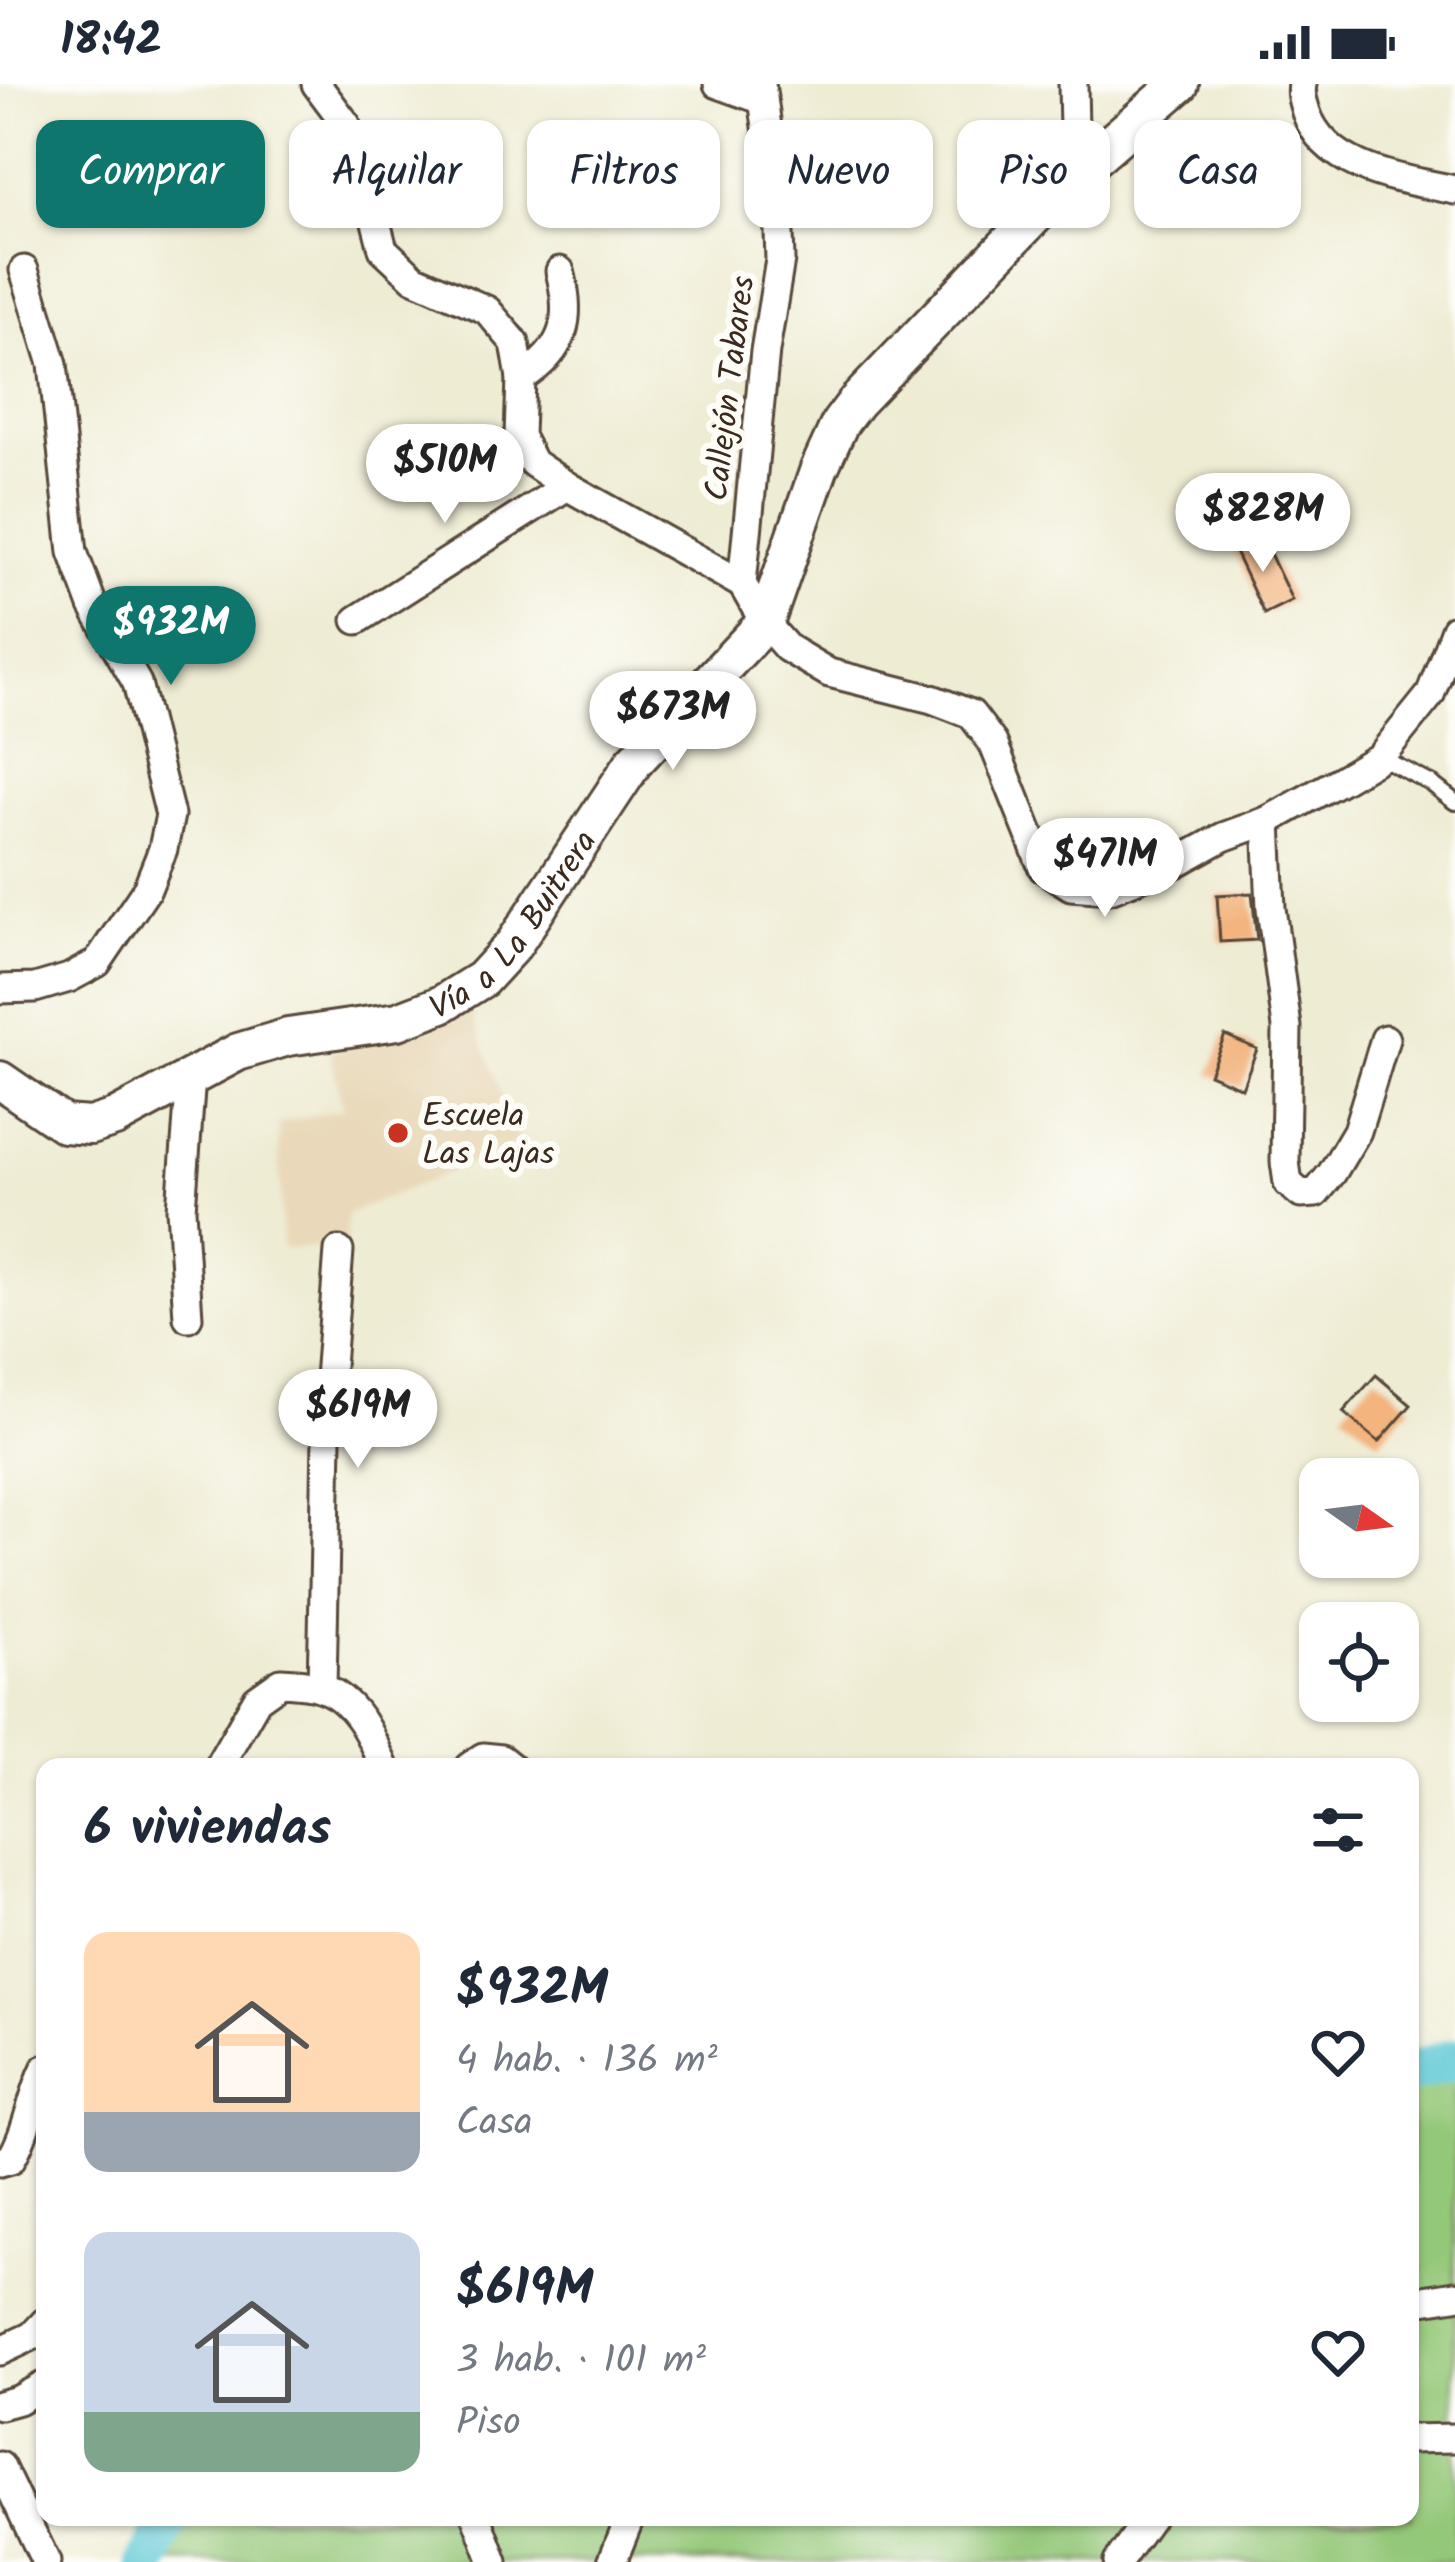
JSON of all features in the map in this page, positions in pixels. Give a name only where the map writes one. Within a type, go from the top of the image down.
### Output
[{"type":"street","points":[[316,84],[343,120]]},
{"type":"street","points":[[718,84],[762,92]]},
{"type":"street","points":[[1072,84],[1073,120]]},
{"type":"street","name":"Vía a La Buitrera","points":[[1110,144],[1180,84]]},
{"type":"street","points":[[1302,84],[1300,94],[1311,125],[1340,155],[1380,174],[1455,190]]},
{"type":"street","name":"Callejón Tabares","points":[[742,584],[763,371],[780,260],[778,205],[762,92]]},
{"type":"street","points":[[378,228],[383,249],[414,278],[487,310],[515,343],[521,378],[519,436],[533,463],[742,584],[765,623],[788,648],[829,673],[932,699],[971,715],[993,743],[1043,868],[1071,886],[1110,889],[1176,863],[1223,837],[1267,821],[1380,757],[1430,695],[1455,629]]},
{"type":"street","name":"Vía a La Buitrera","points":[[0,1080],[64,1124],[90,1126],[115,1118],[238,1052],[288,1037],[398,1021],[442,1004],[482,979],[514,944],[634,762],[765,623],[840,423],[1023,228]]},
{"type":"street","points":[[0,989],[35,988],[69,978],[97,962],[147,889],[170,815],[137,683],[93,605],[73,552],[53,364],[23,270]]},
{"type":"street","points":[[521,378],[555,351],[563,332],[567,309],[560,272]]},
{"type":"street","points":[[357,620],[567,486]]},
{"type":"street","points":[[1267,821],[1271,908],[1286,1027],[1285,1162],[1288,1183],[1301,1194],[1316,1193],[1357,1131],[1385,1039]]},
{"type":"street","points":[[188,1317],[181,1209],[191,1077]]},
{"type":"street","points":[[322,1688],[328,1391],[339,1251]]},
{"type":"street","points":[[223,1758],[257,1700],[280,1682],[322,1688],[344,1703],[368,1728],[380,1758]]},
{"type":"street","points":[[6,2160],[22,2140],[36,2089]]},
{"type":"street","points":[[1419,2301],[1455,2296]]},
{"type":"street","points":[[0,2351],[36,2332]]},
{"type":"street","points":[[0,2405],[36,2390]]},
{"type":"street","points":[[1419,2439],[1455,2438]]},
{"type":"street","points":[[0,2466],[46,2562]]},
{"type":"street","points":[[480,2526],[494,2562]]},
{"type":"street","points":[[612,2562],[626,2526]]},
{"type":"street","points":[[1118,2562],[1144,2526]]},
{"type":"lane","points":[[1380,757],[1432,784],[1455,802]]},
{"type":"shaded area","name":"Escuela Las Lajas","points":[[471,1011],[520,1143],[347,1214],[346,1246],[282,1249],[278,1123],[343,1109],[330,1051],[411,1033]]},
{"type":"green space","points":[[1455,2059],[1455,2562],[149,2562],[165,2526],[1419,2526],[1419,2069]]},
{"type":"building","points":[[1262,537],[1292,600],[1264,614],[1234,550]]},
{"type":"building","points":[[1252,893],[1257,940],[1220,942],[1217,895]]},
{"type":"building","points":[[1225,1035],[1257,1049],[1242,1088],[1209,1074]]},
{"type":"building","points":[[1376,1375],[1411,1405],[1379,1442],[1343,1412]]},
{"type":"waterway","points":[[1419,2069],[1455,2059]]},
{"type":"waterway","points":[[149,2562],[165,2526]]},
{"type":"place","name":"Escuela Las Lajas","points":[[398,1133]]}]
